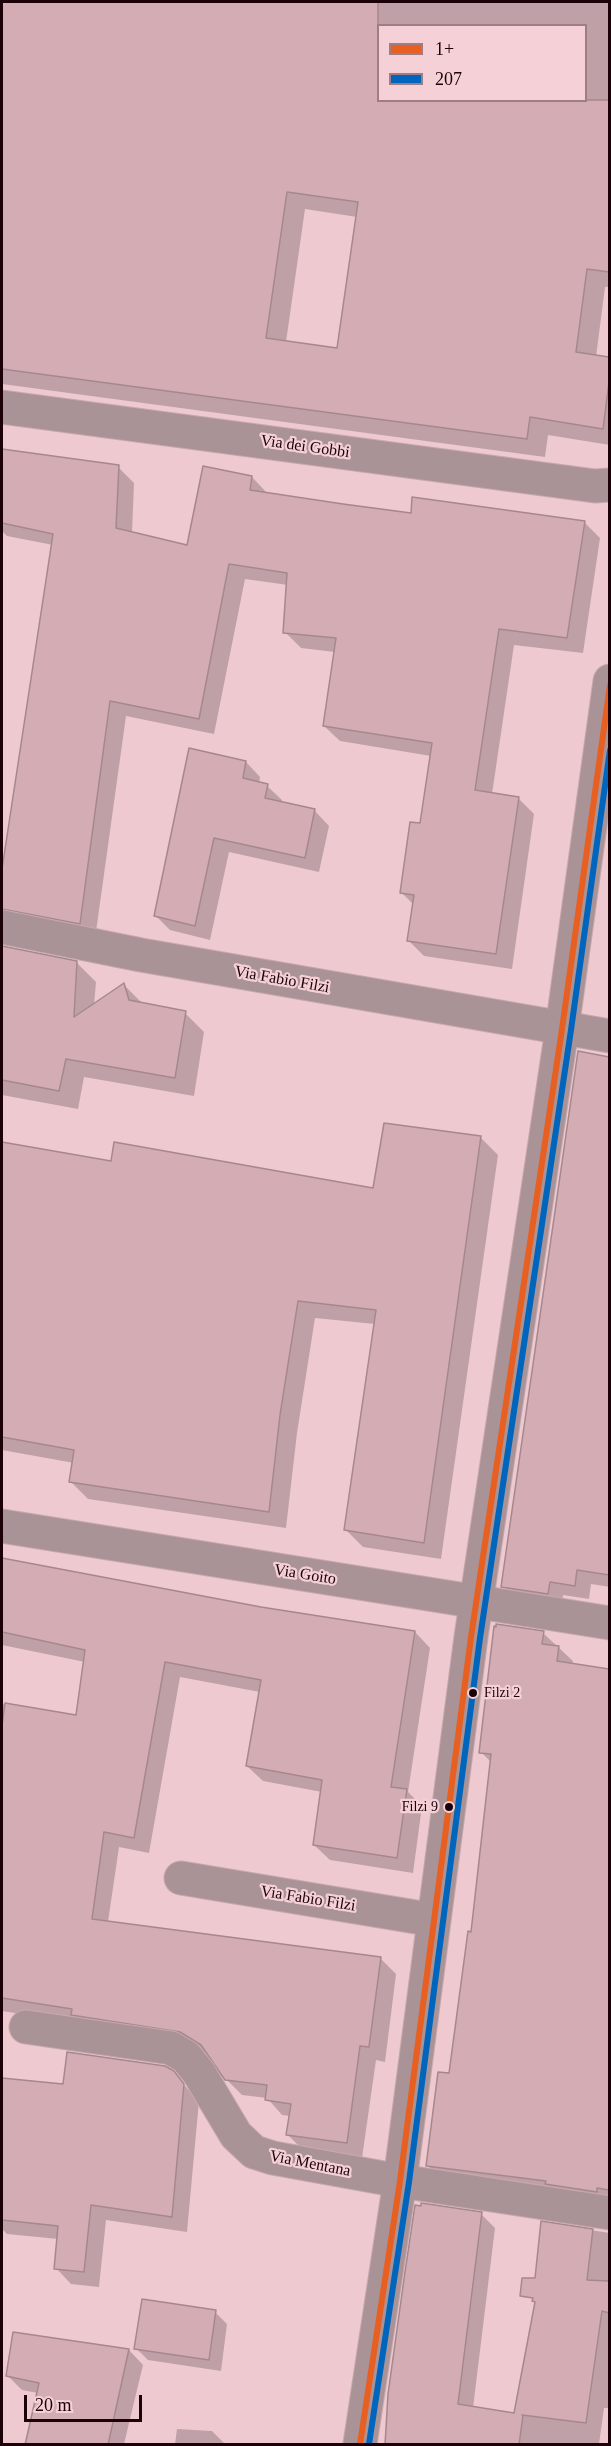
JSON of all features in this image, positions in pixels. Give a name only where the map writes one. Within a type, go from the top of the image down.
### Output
[{"type":"street","name":"Via dei Gobbi","points":[[2,407],[596,486],[609,485]]},
{"type":"street","points":[[360,2445],[400,2181],[476,1603],[562,1029],[609,681]]},
{"type":"street","name":"Via Fabio Filzi","points":[[2,927],[141,955],[609,1036]]},
{"type":"street","name":"Via Goito","points":[[2,1526],[609,1623]]},
{"type":"street","name":"Via Fabio Filzi","points":[[181,1878],[434,1920]]},
{"type":"street","name":"Via Mentana","points":[[26,2027],[171,2048],[186,2057],[199,2073],[236,2135],[254,2152],[273,2158],[400,2181],[609,2213]]},
{"type":"building","points":[[2,2],[378,2],[377,102],[587,102],[587,100],[609,100],[609,272],[587,269],[576,352],[609,357],[609,382],[603,429],[530,417],[527,439],[2,369]],"holes":[[[287,192],[358,202],[337,348],[266,338]]]},
{"type":"building","points":[[2,449],[119,465],[116,528],[187,545],[203,466],[252,476],[250,490],[343,504],[411,513],[412,497],[585,521],[567,638],[499,629],[475,790],[519,797],[496,954],[407,941],[414,895],[400,893],[410,822],[420,823],[432,743],[323,726],[336,638],[283,633],[287,573],[229,564],[199,719],[110,701],[80,924],[2,909],[2,869],[53,534],[2,523]]},
{"type":"building","points":[[189,748],[246,761],[243,778],[268,784],[265,798],[315,809],[305,858],[214,838],[195,926],[154,916]]},
{"type":"building","points":[[2,946],[77,961],[74,1017],[124,983],[129,1000],[186,1011],[175,1078],[66,1059],[59,1091],[2,1080]]},
{"type":"building","points":[[578,1051],[609,1057],[609,1575],[577,1570],[575,1586],[550,1582],[548,1594],[501,1587]]},
{"type":"building","points":[[384,1123],[481,1136],[424,1543],[344,1530],[376,1310],[298,1301],[280,1415],[269,1512],[69,1482],[74,1450],[2,1437],[2,1142],[111,1161],[114,1142],[373,1188]]},
{"type":"building","points":[[2,1558],[261,1607],[415,1631],[391,1787],[407,1789],[397,1858],[313,1845],[322,1780],[246,1766],[261,1680],[165,1662],[134,1838],[104,1832],[92,1919],[381,1957],[369,2047],[360,2046],[347,2143],[286,2135],[291,2104],[265,2100],[267,2085],[225,2080],[201,2045],[180,2032],[71,2015],[72,2009],[2,1998],[2,1726],[5,1703],[76,1715],[85,1650],[2,1632]]},
{"type":"building","points":[[496,1624],[544,1631],[542,1644],[559,1646],[557,1661],[609,1669],[609,2190],[597,2188],[597,2192],[545,2184],[546,2181],[426,2166],[438,2072],[449,2073],[468,1931],[471,1932],[491,1754],[479,1753]]},
{"type":"building","points":[[67,2052],[165,2066],[174,2071],[184,2084],[172,2217],[91,2205],[84,2272],[54,2269],[58,2226],[2,2220],[2,2078],[63,2084]]},
{"type":"building","points":[[421,2203],[482,2212],[458,2404],[514,2413],[535,2302],[532,2301],[533,2298],[520,2296],[522,2278],[535,2278],[541,2221],[593,2229],[587,2280],[609,2281],[609,2313],[602,2311],[586,2423],[523,2415],[519,2445],[385,2445],[388,2394],[405,2272],[415,2205],[421,2206]]},
{"type":"building","points":[[142,2299],[216,2310],[209,2360],[134,2349]]},
{"type":"building","points":[[13,2332],[129,2349],[108,2445],[25,2445],[39,2383],[6,2376]]},
{"type":"transit line","name":"1+","points":[[360,2444],[400,2181],[471,1637],[562,1029],[610,685]]},
{"type":"transit line","name":"207","points":[[369,2444],[409,2182],[480,1638],[571,1030],[610,750]]},
{"type":"place","name":"Filzi 2","points":[[473,1693]]},
{"type":"place","name":"Filzi 9","points":[[449,1807]]}]
